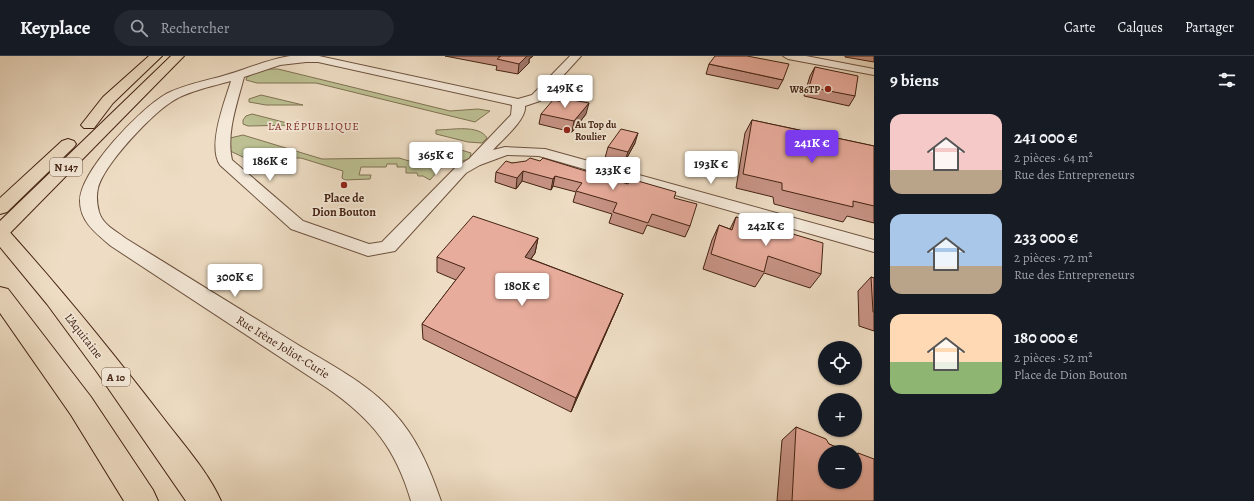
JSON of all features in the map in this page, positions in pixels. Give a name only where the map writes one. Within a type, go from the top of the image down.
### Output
[{"type":"highway","points":[[0,200],[42,162],[84,130],[108,100],[156,56]]},
{"type":"highway","name":"N 147","points":[[0,208],[163,56]]},
{"type":"highway","name":"N 147","points":[[0,233],[178,56]]},
{"type":"highway","points":[[132,102],[161,79],[184,56]]},
{"type":"highway","name":"L'Aquitaine","points":[[0,233],[120,382],[205,501]]},
{"type":"highway","points":[[0,295],[32,341],[81,406],[142,501]]},
{"type":"highway","points":[[0,310],[32,341]]},
{"type":"street","points":[[576,56],[536,98],[531,101],[518,103],[313,59],[278,61],[260,66],[239,75],[224,137],[222,153],[225,162],[297,225],[368,250],[388,247],[461,170],[474,162],[505,151],[540,152],[874,246]]},
{"type":"street","points":[[788,56],[874,72]]},
{"type":"street","name":"Rue Irène Joliot-Curie","points":[[239,75],[204,83],[172,96],[158,106],[106,158],[96,172],[89,186],[88,201],[91,214],[99,227],[118,242],[336,381],[366,402],[387,422],[412,460],[426,501]]},
{"type":"street","points":[[184,91],[204,89],[217,90],[224,98],[232,103]]},
{"type":"street","points":[[474,162],[517,116],[519,110],[518,103]]},
{"type":"street","points":[[509,124],[514,134],[523,142],[540,152]]},
{"type":"green space","points":[[263,69],[278,69],[450,111],[478,109],[490,111],[475,122],[316,83],[257,83],[246,80],[247,77]]},
{"type":"green space","points":[[261,95],[303,105],[266,105],[249,102],[249,99]]},
{"type":"green space","points":[[252,114],[295,125],[248,126],[243,124],[243,120],[246,116]]},
{"type":"green space","points":[[471,129],[478,131],[487,138],[482,143],[468,142],[436,134],[436,130]]},
{"type":"green space","points":[[243,135],[322,159],[399,158],[433,168],[436,173],[430,180],[423,176],[418,176],[417,173],[406,173],[406,167],[397,167],[397,164],[387,164],[386,167],[361,167],[359,175],[371,175],[370,179],[345,180],[342,178],[343,171],[301,158],[245,158],[228,150],[230,138]]},
{"type":"green space","points":[[417,149],[458,149],[471,153],[470,158],[450,161],[417,151]]},
{"type":"building","points":[[501,56],[527,56],[519,64],[497,59]]},
{"type":"building","points":[[715,56],[747,56],[789,64],[783,80],[709,64]]},
{"type":"building","points":[[815,67],[858,76],[855,96],[809,87]]},
{"type":"building","points":[[567,99],[589,103],[574,121],[541,114],[553,100],[564,102]]},
{"type":"building","points":[[752,120],[874,146],[874,206],[853,201],[853,207],[782,190],[782,183],[743,174]]},
{"type":"building","points":[[621,129],[638,133],[628,152],[608,147]]},
{"type":"building","points":[[530,158],[540,161],[543,158],[628,184],[631,179],[676,192],[674,198],[697,204],[690,226],[652,214],[648,223],[613,212],[617,203],[576,191],[582,183],[555,176],[553,179],[523,171],[517,178],[496,172],[506,161],[512,163],[526,161]]},
{"type":"building","points":[[473,216],[538,238],[525,257],[623,294],[576,398],[422,324],[465,268],[437,257]]},
{"type":"building","points":[[736,217],[823,243],[821,274],[768,256],[764,272],[711,254],[719,225],[732,230]]},
{"type":"building","points":[[871,277],[874,278],[874,312],[873,312]]},
{"type":"building","points":[[796,427],[826,439],[831,445],[818,445],[818,489],[862,489],[862,454],[874,459],[874,501],[792,501]]},
{"type":"place","name":"W86TP","points":[[828,89]]},
{"type":"place","name":"Au Top du Roulier","points":[[567,130]]},
{"type":"place","name":"Place de Dion Bouton","points":[[344,185]]},
{"type":"district","name":"LA RÉPUBLIQUE","points":[[314,126]]}]
